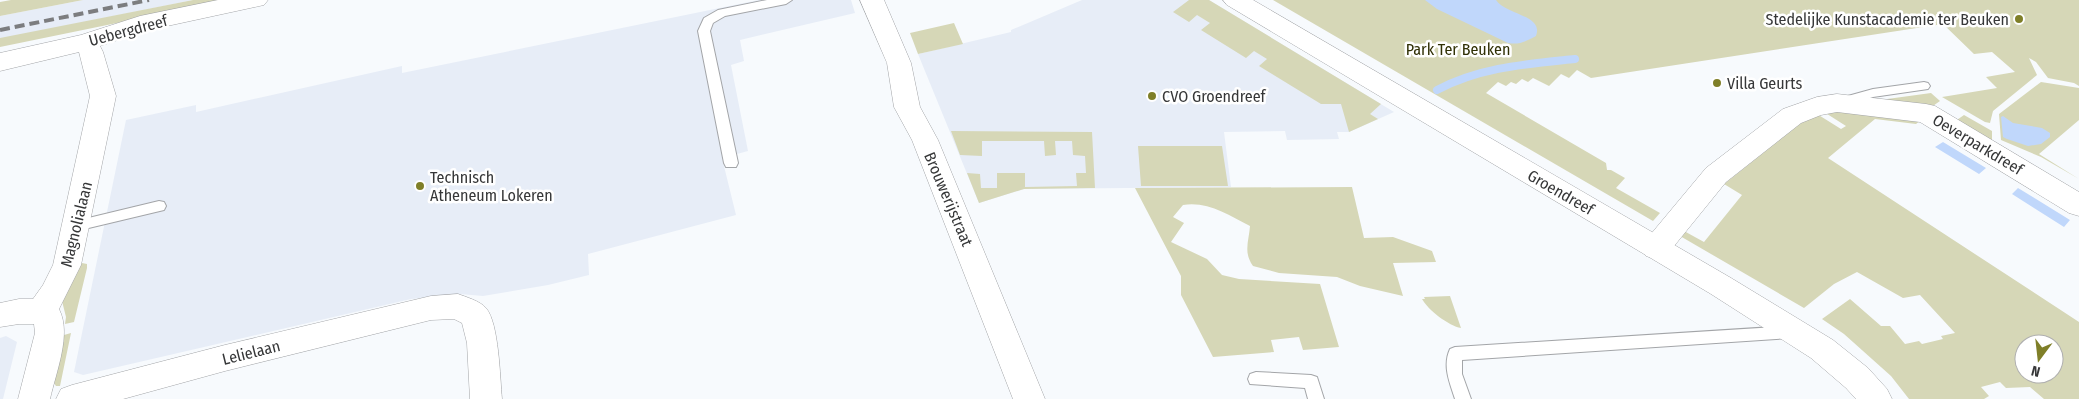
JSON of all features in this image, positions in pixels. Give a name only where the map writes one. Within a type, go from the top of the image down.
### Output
[{"type":"street","name":"Uebergdreef","points":[[0,62],[85,42],[140,24],[256,0]]},
{"type":"street","name":"Brouwerijstraat","points":[[872,0],[899,63],[906,107],[925,140],[1029,399]]},
{"type":"street","name":"Groendreef","points":[[1235,0],[1793,331],[1840,363],[1876,399]]},
{"type":"street","name":"Magnolialaan","points":[[40,312],[54,293],[68,265],[103,96],[91,52],[85,42]]},
{"type":"street","name":"Oeverparkdreef","points":[[1656,248],[1716,175],[1792,116],[1817,106],[1837,103],[1926,113],[2079,205]]},
{"type":"street","name":"Lelielaan","points":[[72,399],[225,358],[431,308],[458,306],[475,316],[482,344],[486,399]]},
{"type":"street","points":[[0,315],[27,311],[40,312],[48,317],[50,333],[34,399]]},
{"type":"lane","points":[[730,163],[704,31],[708,21],[722,13],[786,0]]},
{"type":"lane","points":[[1837,103],[1873,94],[1924,86]]},
{"type":"lane","points":[[76,226],[159,206]]},
{"type":"lane","points":[[1463,399],[1454,374],[1455,354],[1793,331]]},
{"type":"lane","points":[[1256,379],[1311,382],[1316,399]]},
{"type":"shaded area","points":[[83,0],[193,0],[0,39],[0,16]]},
{"type":"shaded area","name":"Technisch Atheneum Lokeren","points":[[759,0],[851,0],[855,13],[740,40],[744,61],[731,65],[748,151],[722,158],[736,215],[588,254],[589,275],[548,285],[483,296],[460,294],[411,299],[83,375],[74,372],[126,120],[196,105],[196,112],[402,66],[402,73]]},
{"type":"shaded area","name":"CVO Groendreef","points":[[1082,0],[1209,0],[1394,112],[1349,132],[1337,132],[1339,139],[1287,140],[1285,131],[1224,132],[1231,187],[1024,189],[979,203],[918,54],[1011,32],[1011,30]]},
{"type":"shaded area","points":[[6,336],[17,342],[3,399],[0,399],[0,338]]},
{"type":"green space","points":[[11,0],[83,0],[0,16],[0,2]]},
{"type":"green space","points":[[193,0],[229,0],[0,47],[0,38]]},
{"type":"green space","points":[[1189,0],[1209,0],[1381,104],[1370,114],[1378,119],[1349,132],[1341,104],[1321,104],[1259,66],[1267,59],[1254,51],[1246,58],[1201,30],[1210,23],[1197,15],[1189,22],[1173,12]]},
{"type":"green space","name":"Park Ter Beuken","points":[[1273,0],[2079,0],[2079,86],[2074,83],[2048,78],[2036,62],[2029,58],[2037,75],[1993,111],[1990,123],[1985,122],[1942,97],[1997,88],[1986,77],[2015,72],[1992,52],[1974,54],[1943,24],[1591,78],[1577,70],[1569,78],[1561,74],[1549,86],[1533,78],[1528,82],[1522,79],[1516,84],[1511,82],[1506,86],[1498,82],[1486,93],[1606,163],[1607,170],[1611,170],[1625,178],[1616,188],[1660,213],[1653,221]]},
{"type":"green space","points":[[954,23],[963,44],[918,54],[910,33]]},
{"type":"green space","points":[[2041,82],[2079,88],[2079,120],[2039,154],[2079,179],[2041,157],[2001,140],[1999,114]]},
{"type":"green space","points":[[1931,93],[1940,101],[1930,108],[1880,100]]},
{"type":"green space","points":[[1830,110],[1923,118],[1916,124],[1875,119],[1828,158],[2079,322],[2079,399],[2044,399],[2030,387],[2006,388],[2000,382],[1981,387],[1989,396],[1984,399],[1909,399],[1891,376],[1844,334],[1822,319],[1850,299],[1881,326],[1890,326],[1905,344],[1919,341],[1922,344],[1943,339],[1941,336],[1955,333],[1920,295],[1903,298],[1857,272],[1834,284],[1804,308],[1680,236],[1684,231],[1704,242],[1742,195],[1724,184],[1803,121],[1817,114],[1841,129],[1846,126],[1824,112]]},
{"type":"green space","points":[[1964,115],[1992,131],[1992,142],[1954,122]]},
{"type":"green space","points":[[951,131],[1092,132],[1095,188],[1024,189],[979,203],[967,173],[980,174],[981,188],[997,188],[997,173],[1025,173],[1025,187],[1077,186],[1076,173],[1086,173],[1085,156],[1073,155],[1072,141],[1055,141],[1056,155],[1045,156],[1044,141],[982,141],[982,156],[960,155]]},
{"type":"green space","points":[[1138,146],[1222,146],[1228,186],[1141,186]]},
{"type":"green space","points":[[1352,187],[1364,238],[1393,237],[1432,251],[1436,262],[1393,263],[1403,296],[1360,286],[1337,277],[1279,273],[1253,266],[1247,251],[1250,226],[1226,213],[1209,207],[1192,204],[1183,205],[1173,217],[1184,223],[1171,242],[1207,259],[1222,275],[1239,279],[1320,284],[1339,347],[1303,350],[1299,337],[1271,340],[1274,352],[1213,357],[1181,295],[1181,276],[1135,188]]},
{"type":"green space","points":[[82,263],[87,264],[87,268],[74,322],[65,324],[66,317],[62,301]]},
{"type":"green space","points":[[1450,296],[1461,328],[1439,317],[1422,299],[1425,299],[1424,297]]},
{"type":"green space","points":[[71,333],[60,386],[56,386],[54,383],[64,335]]},
{"type":"water","points":[[1425,0],[1496,0],[1501,5],[1535,24],[1537,29],[1536,36],[1519,43],[1508,43],[1437,9]]},
{"type":"water","points":[[2003,116],[2013,123],[2042,128],[2050,133],[2050,137],[2041,144],[2028,146],[2007,139],[2003,137],[2001,117]]},
{"type":"water","points":[[1943,142],[1986,168],[1979,174],[1935,147]]},
{"type":"water","points":[[2018,188],[2070,220],[2064,227],[2012,194]]},
{"type":"waterway","points":[[1437,90],[1453,82],[1487,71],[1575,59]]},
{"type":"railway","points":[[0,30],[149,0]]},
{"type":"place","name":"Stedelijke Kunstacademie ter Beuken","points":[[2019,19]]},
{"type":"place","name":"Villa Geurts","points":[[1717,83]]},
{"type":"place","name":"CVO Groendreef","points":[[1152,96]]},
{"type":"place","name":"Technisch Atheneum Lokeren","points":[[420,186]]}]
